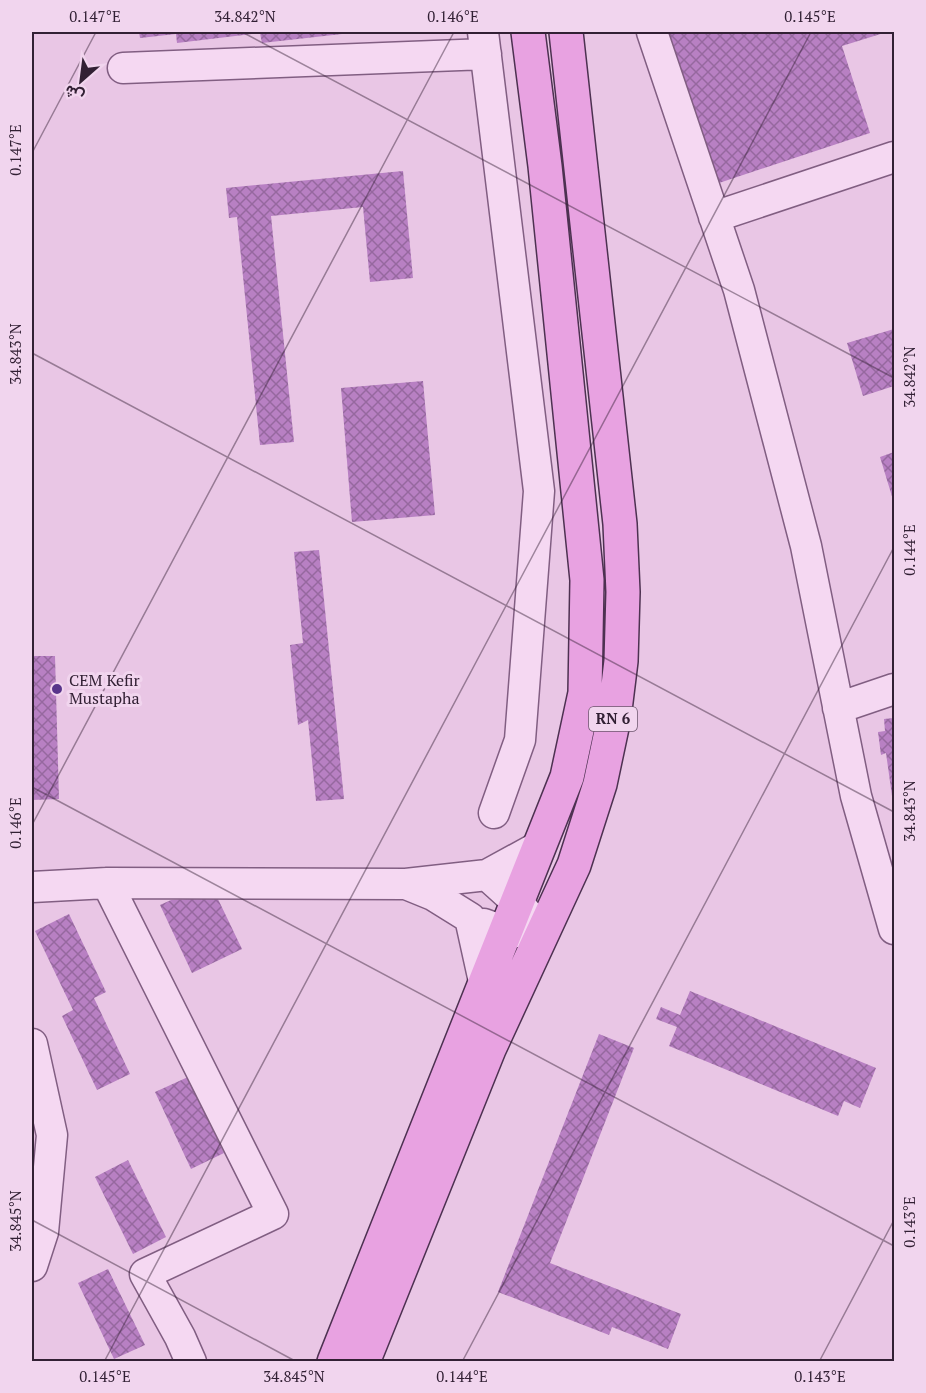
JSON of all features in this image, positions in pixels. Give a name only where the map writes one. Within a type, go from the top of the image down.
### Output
[{"type":"main road","name":"RN 6","points":[[363,1362],[489,1049],[574,865],[600,784],[614,718],[621,661],[623,592],[620,524],[566,32]]},
{"type":"main road","name":"RN 6","points":[[334,1362],[567,777],[585,693],[587,580],[545,166],[534,33]]},
{"type":"street","points":[[652,32],[739,290],[806,546],[856,796],[894,929]]},
{"type":"street","points":[[123,68],[485,43],[539,491],[520,740],[494,813]]},
{"type":"street","points":[[714,218],[894,157]]},
{"type":"street","points":[[838,708],[894,689]]},
{"type":"street","points":[[32,887],[107,883],[406,884],[487,875],[540,846]]},
{"type":"street","points":[[487,875],[512,918]]},
{"type":"street","points":[[107,883],[273,1214],[145,1274],[180,1337],[191,1362]]},
{"type":"street","points":[[406,884],[433,895],[470,918],[512,918],[543,932]]},
{"type":"street","points":[[470,918],[485,986]]},
{"type":"street","points":[[32,1044],[52,1135],[43,1232],[32,1266]]},
{"type":"building","points":[[139,32],[351,33],[262,43],[260,33],[177,43],[176,34],[140,38]]},
{"type":"building","points":[[663,32],[887,32],[842,46],[870,133],[713,185]]},
{"type":"building","points":[[403,171],[413,278],[370,282],[363,207],[271,216],[294,442],[260,445],[237,217],[229,218],[226,188]]},
{"type":"building","points":[[894,329],[894,386],[863,396],[847,343]]},
{"type":"building","points":[[423,381],[435,515],[352,522],[341,388]]},
{"type":"building","points":[[894,452],[894,503],[880,457]]},
{"type":"building","points":[[319,550],[344,799],[316,801],[308,720],[298,725],[290,645],[303,643],[294,552]]},
{"type":"building","points":[[32,656],[55,656],[59,799],[32,800]]},
{"type":"building","points":[[894,718],[893,803],[886,753],[881,755],[878,732],[885,731],[884,719]]},
{"type":"building","points":[[217,897],[242,949],[192,973],[160,905],[171,900]]},
{"type":"building","points":[[69,914],[106,992],[94,998],[130,1074],[97,1090],[62,1016],[73,1010],[35,931]]},
{"type":"building","points":[[690,991],[876,1068],[860,1108],[844,1101],[838,1116],[669,1046],[677,1027],[656,1019],[661,1007],[680,1015]]},
{"type":"building","points":[[599,1034],[634,1048],[550,1263],[681,1314],[668,1349],[612,1327],[609,1335],[498,1292]]},
{"type":"building","points":[[188,1077],[224,1153],[191,1169],[155,1092]]},
{"type":"building","points":[[128,1160],[166,1237],[133,1254],[95,1177]]},
{"type":"building","points":[[108,1269],[145,1345],[114,1359],[78,1283]]},
{"type":"place","name":"CEM Kefir Mustapha","points":[[57,689]]}]
